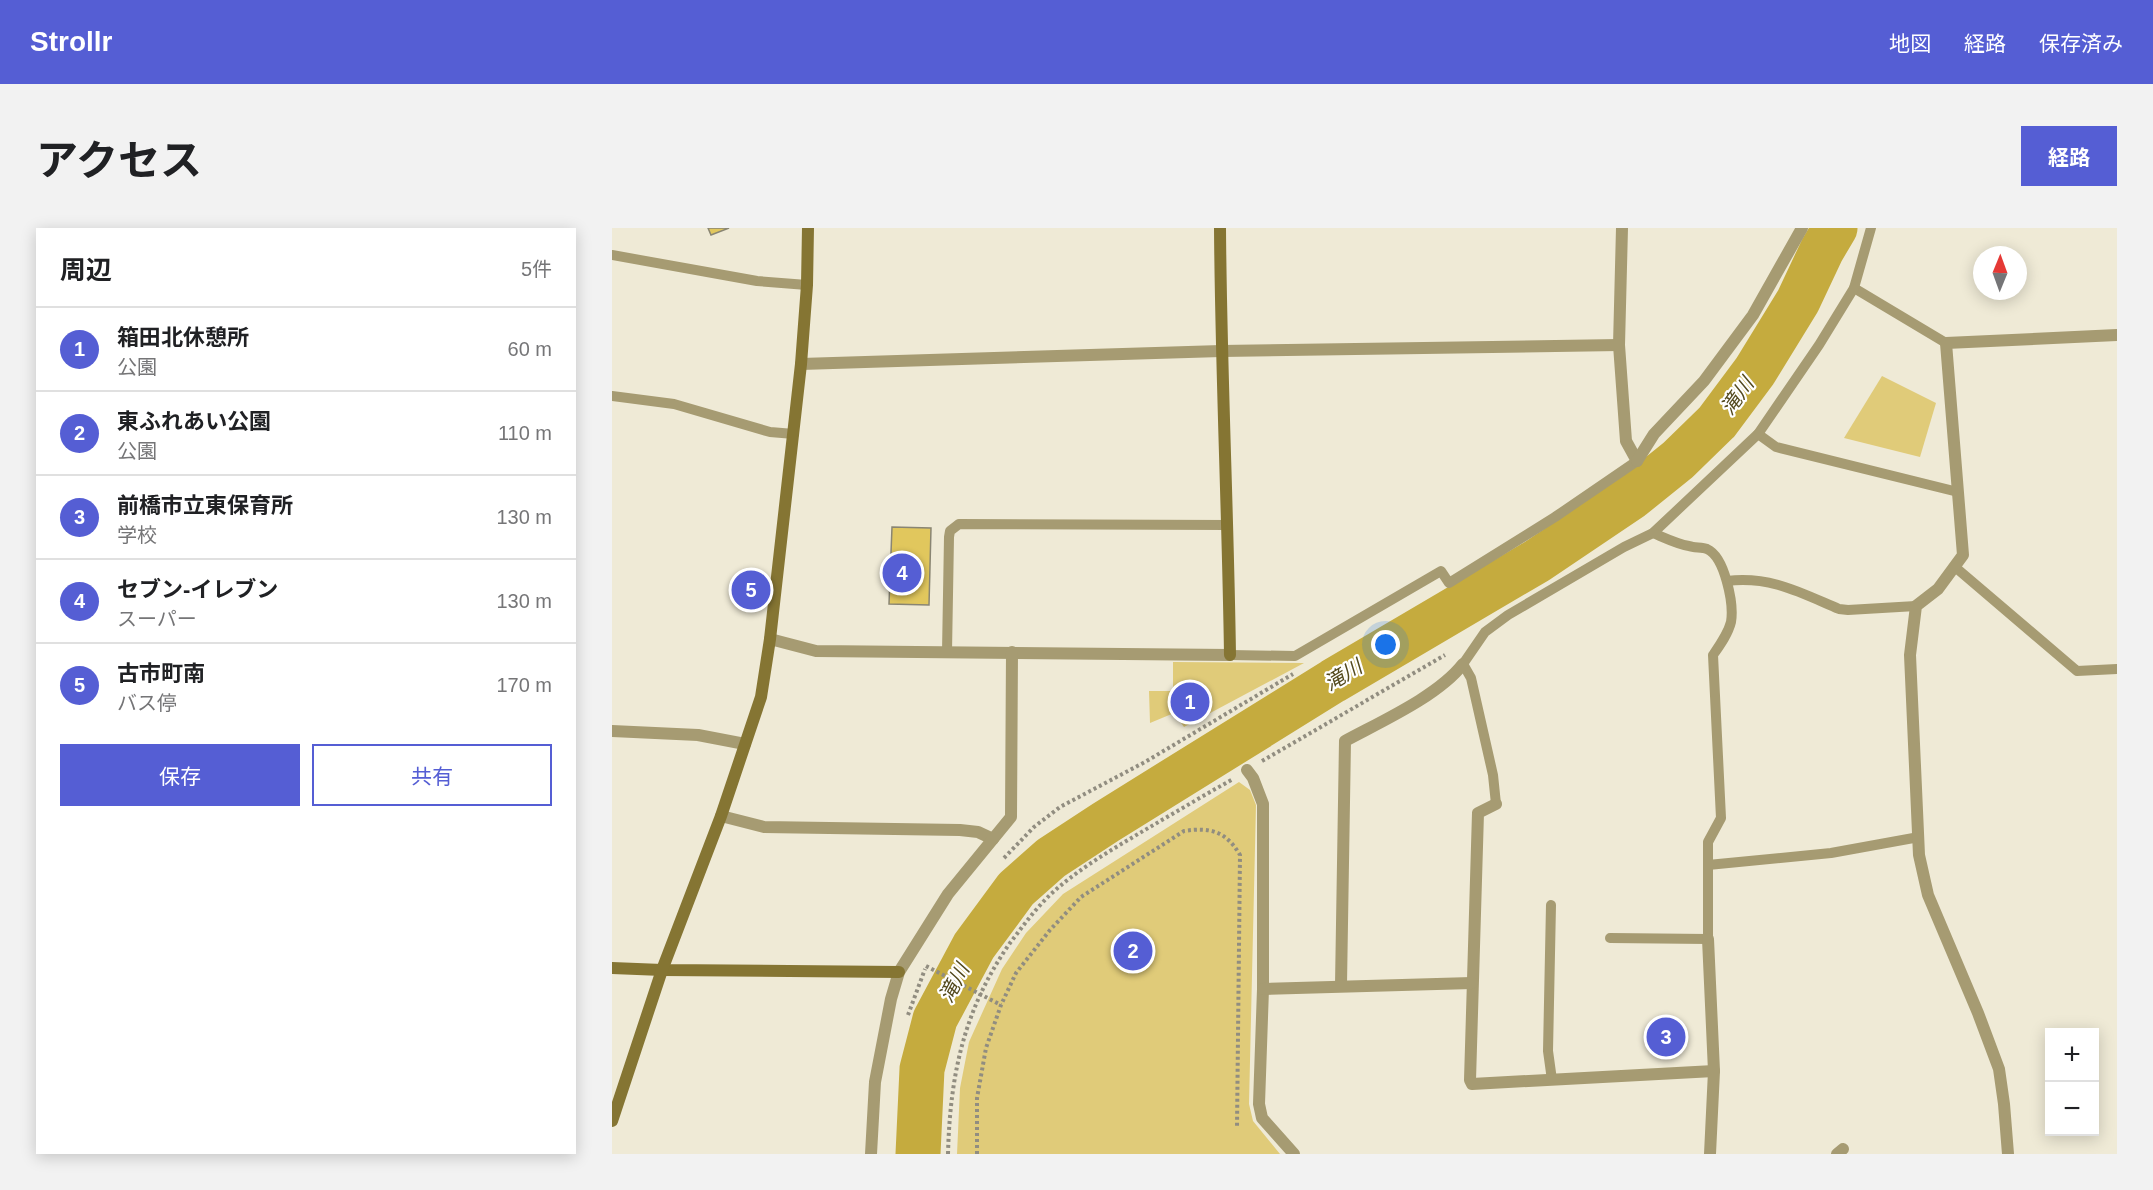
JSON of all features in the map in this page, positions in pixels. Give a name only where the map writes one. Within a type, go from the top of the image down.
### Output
[{"type":"street","points":[[612,1121],[662,970],[721,816],[761,697],[794,434],[807,285],[808,228]]},
{"type":"street","points":[[770,639],[816,651],[1230,655],[1228,525],[1221,351],[1220,228]]},
{"type":"street","points":[[1623,228],[1619,345],[1626,441],[1637,461],[1654,434],[1704,381],[1753,315],[1802,228]]},
{"type":"street","points":[[2008,1154],[1999,1069],[1978,1012],[1928,895],[1919,855],[1910,655],[1916,606],[1938,590],[1963,555],[1946,343],[2117,335]]},
{"type":"street","points":[[801,364],[1221,351],[1619,345]]},
{"type":"street","points":[[871,1154],[875,1082],[891,999],[899,972],[948,894],[1011,818],[1012,652]]},
{"type":"street","points":[[1341,986],[1345,741],[1424,696],[1455,674],[1463,664]]},
{"type":"street","points":[[612,731],[698,735],[745,744]]},
{"type":"street","points":[[1247,770],[1253,778],[1263,804],[1263,989],[1259,1104],[1262,1118],[1294,1154]]},
{"type":"street","points":[[1496,804],[1478,813],[1472,983],[1470,1080],[1472,1084],[1714,1071]]},
{"type":"street","points":[[721,816],[764,827],[960,830],[978,832],[993,839]]},
{"type":"street","points":[[1708,939],[1714,1071],[1710,1154]]},
{"type":"street","points":[[612,968],[899,972]]},
{"type":"street","points":[[1263,989],[1472,983]]},
{"type":"lane","points":[[1496,804],[1493,776],[1471,678],[1463,664],[1485,632],[1508,615],[1624,547],[1653,533],[1758,434],[1820,345],[1854,288],[1871,228]]},
{"type":"lane","points":[[612,255],[757,281],[807,285]]},
{"type":"lane","points":[[1854,288],[1946,343]]},
{"type":"lane","points":[[612,396],[674,404],[770,432],[794,434]]},
{"type":"lane","points":[[1758,434],[1776,447],[1958,492]]},
{"type":"lane","points":[[1230,655],[1295,656],[1441,571],[1449,583],[1555,517],[1637,461]]},
{"type":"lane","points":[[947,652],[949,537],[954,526],[959,524],[1228,525]]},
{"type":"lane","points":[[1610,938],[1708,939],[1708,842],[1721,818],[1713,655],[1724,639],[1731,622],[1727,581],[1717,557],[1707,549],[1687,546],[1653,533]]},
{"type":"lane","points":[[1955,567],[2077,671],[2117,669]]},
{"type":"lane","points":[[1727,581],[1747,579],[1777,583],[1839,609],[1916,606]]},
{"type":"lane","points":[[1708,865],[1831,853],[1918,837]]},
{"type":"lane","points":[[1551,905],[1548,1051],[1552,1080]]},
{"type":"path","points":[[948,1154],[949,1110],[965,1030],[980,993],[996,964],[1018,932],[1051,894],[1110,851],[1446,654]]},
{"type":"path","points":[[1000,864],[1034,827],[1060,807],[1145,762],[1293,674]]},
{"type":"path","points":[[977,1154],[977,1098],[986,1048],[1001,1005],[1016,973],[1050,930],[1081,897],[1184,831],[1203,828],[1221,834],[1234,845],[1240,855],[1237,1127]]},
{"type":"path","points":[[907,1019],[931,958]]},
{"type":"path","points":[[926,966],[1001,1005]]},
{"type":"shaded area","points":[[1882,376],[1936,403],[1920,457],[1844,438]]},
{"type":"shaded area","points":[[1173,662],[1304,663],[1184,727],[1174,713],[1150,723],[1149,691],[1173,691]]},
{"type":"shaded area","points":[[1239,782],[1250,790],[1256,805],[1249,1104],[1253,1121],[1280,1154],[957,1154],[960,1088],[969,1042],[1002,969],[1026,933],[1063,894]]},
{"type":"building","points":[[708,228],[729,228],[711,235]]},
{"type":"building","points":[[892,527],[931,528],[929,605],[889,604]]},
{"type":"waterway","name":"滝川","points":[[918,1154],[922,1069],[935,1019],[974,946],[1016,889],[1051,858],[1106,822],[1333,681],[1537,561],[1632,497],[1678,460],[1717,422],[1755,371],[1798,301],[1835,228]]},
{"type":"place","name":"セブン-イレブン","points":[[902,573]]},
{"type":"place","name":"古市町南","points":[[751,590]]},
{"type":"place","name":"箱田北休憩所","points":[[1190,702]]},
{"type":"place","name":"東ふれあい公園","points":[[1133,951]]},
{"type":"place","name":"前橋市立東保育所","points":[[1666,1037]]}]
